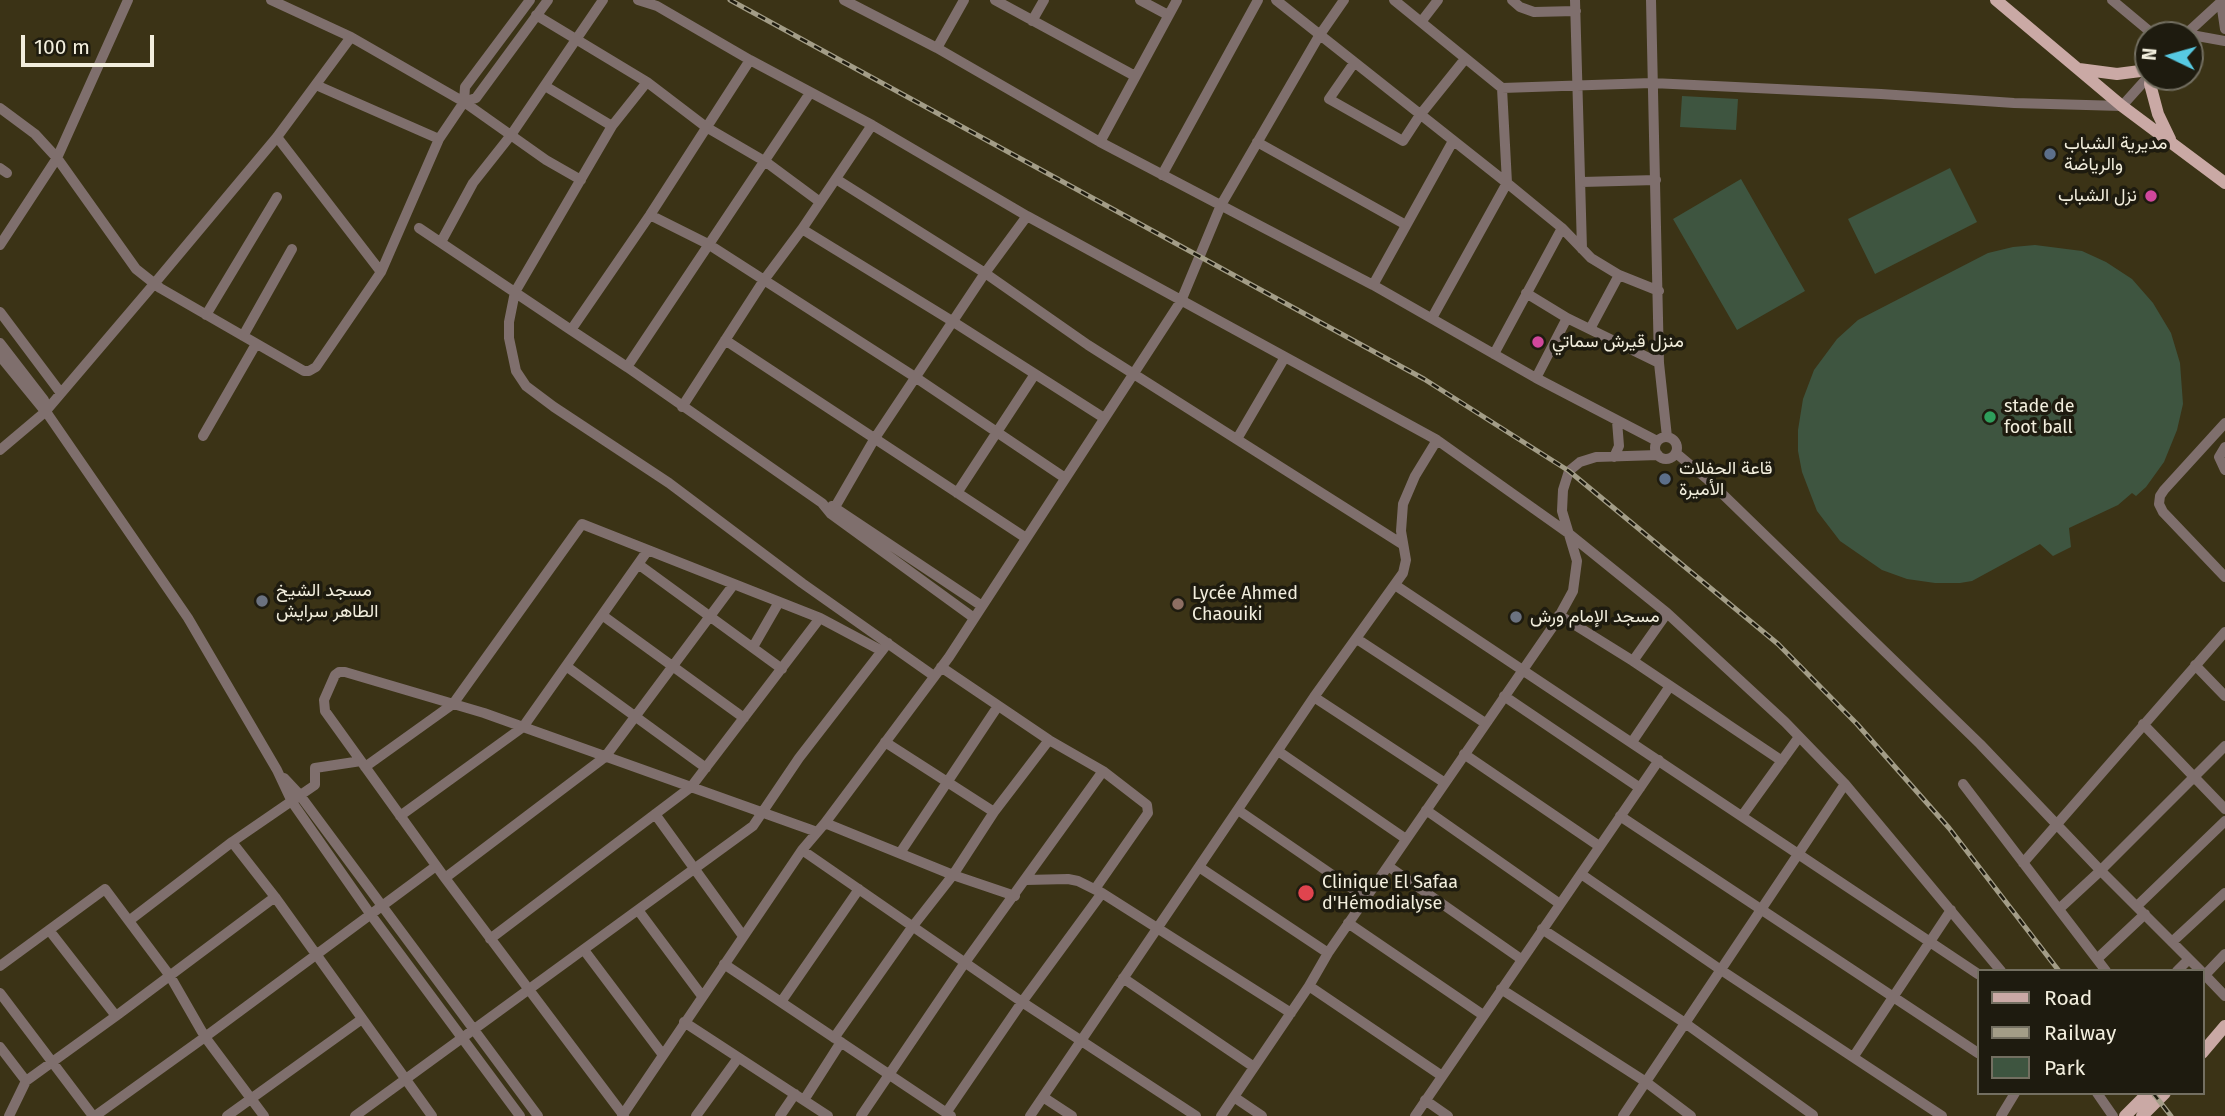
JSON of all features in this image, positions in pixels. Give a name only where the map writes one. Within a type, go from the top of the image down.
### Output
[{"type":"main road","points":[[1996,0],[2122,106],[2225,183]]},
{"type":"main road","points":[[2079,69],[2117,74],[2134,72]]},
{"type":"main road","points":[[2152,91],[2158,114],[2172,142]]},
{"type":"main road","points":[[2204,1040],[2225,1024]]},
{"type":"main road","points":[[2204,1050],[2225,1024]]},
{"type":"main road","points":[[2125,1116],[2146,1095]]},
{"type":"main road","points":[[2142,1116],[2163,1095]]},
{"type":"street","points":[[0,245],[57,158],[128,0]]},
{"type":"street","points":[[271,0],[351,37],[464,102],[581,180]]},
{"type":"street","points":[[1,112],[34,134],[57,158],[136,269],[155,284],[304,372],[312,370],[381,272],[439,139],[464,102],[465,87],[530,0]]},
{"type":"street","points":[[464,102],[476,97],[548,0]]},
{"type":"street","points":[[441,242],[473,183],[545,86],[603,0]]},
{"type":"street","points":[[639,0],[653,3],[750,60],[872,125],[1027,216],[1437,440],[1568,533],[1667,613],[1799,737],[1845,784],[1999,969]]},
{"type":"street","points":[[844,0],[937,48],[1100,142],[1373,285],[1536,378],[1617,421],[1676,442],[1676,453]]},
{"type":"street","points":[[937,48],[964,0]]},
{"type":"street","points":[[995,0],[1135,76]]},
{"type":"street","points":[[1032,21],[1044,0]]},
{"type":"street","points":[[1140,0],[1168,15]]},
{"type":"street","points":[[1100,142],[1177,0]]},
{"type":"street","points":[[1162,175],[1258,0]]},
{"type":"street","points":[[1276,0],[1562,228],[1591,258],[1619,275],[1659,291]]},
{"type":"street","points":[[817,832],[523,727],[339,672],[335,675],[323,706],[436,866],[623,1116],[802,850],[825,823],[938,672],[1181,301],[1221,205],[1319,36],[1344,0]]},
{"type":"street","points":[[1394,0],[1502,88],[1652,83],[2014,103],[2122,106],[2136,91]]},
{"type":"street","points":[[1421,22],[1438,0]]},
{"type":"street","points":[[1513,0],[1520,7],[1534,12],[1576,5],[1582,249]]},
{"type":"street","points":[[1651,0],[1662,439],[1655,448],[1658,455]]},
{"type":"street","points":[[2112,0],[2137,21]]},
{"type":"street","points":[[2222,1],[2225,29]]},
{"type":"street","points":[[2201,21],[2222,1]]},
{"type":"street","points":[[536,15],[646,82],[706,127],[765,162],[820,202]]},
{"type":"street","points":[[0,450],[48,412],[61,392],[277,137],[351,37]]},
{"type":"street","points":[[2204,38],[2225,41]]},
{"type":"street","points":[[1354,63],[1329,99],[1403,141],[1420,114],[1465,59]]},
{"type":"street","points":[[571,330],[650,215],[750,60]]},
{"type":"street","points":[[646,82],[612,126],[515,292],[509,338],[516,372],[526,386],[669,483],[885,647]]},
{"type":"street","points":[[316,85],[439,139]]},
{"type":"street","points":[[545,86],[612,126]]},
{"type":"street","points":[[1432,318],[1507,183],[1502,88]]},
{"type":"street","points":[[627,367],[810,93]]},
{"type":"street","points":[[682,407],[764,280],[872,125]]},
{"type":"street","points":[[277,137],[381,272]]},
{"type":"street","points":[[1373,285],[1452,141]]},
{"type":"street","points":[[1257,142],[1406,225]]},
{"type":"street","points":[[836,179],[985,272],[1057,324],[1402,544]]},
{"type":"street","points":[[1582,182],[1657,180]]},
{"type":"street","points":[[206,315],[277,197]]},
{"type":"street","points":[[650,215],[708,244],[915,377],[1065,478]]},
{"type":"street","points":[[833,511],[875,438],[915,377],[985,272],[1027,216]]},
{"type":"street","points":[[419,228],[627,367],[821,503],[914,559],[982,606]]},
{"type":"street","points":[[1494,354],[1562,228]]},
{"type":"street","points":[[802,229],[1104,418]]},
{"type":"street","points":[[243,336],[292,249]]},
{"type":"street","points":[[1590,329],[1619,275]]},
{"type":"street","points":[[1526,293],[1567,318],[1659,363]]},
{"type":"street","points":[[0,313],[61,392]]},
{"type":"street","points":[[1536,378],[1567,318]]},
{"type":"street","points":[[725,340],[1026,538]]},
{"type":"street","points":[[0,343],[188,618],[277,770],[371,915],[520,1116]]},
{"type":"street","points":[[203,436],[256,344]]},
{"type":"street","points":[[0,356],[48,412]]},
{"type":"street","points":[[1237,439],[1285,357]]},
{"type":"street","points":[[957,493],[1035,374]]},
{"type":"street","points":[[1614,457],[1619,446],[1617,421]]},
{"type":"street","points":[[2225,424],[2164,490],[2159,504],[2163,512],[2225,577]]},
{"type":"street","points":[[1030,1116],[1314,697],[1406,567],[1402,544],[1403,504],[1415,476],[1437,440]]},
{"type":"street","points":[[2225,447],[2219,457],[2225,470]]},
{"type":"street","points":[[1221,1116],[1573,591],[1577,561],[1562,511],[1569,471],[1587,459],[1658,455],[1667,459],[1676,453]]},
{"type":"street","points":[[1676,453],[1707,479],[1980,744],[2200,969]]},
{"type":"street","points":[[833,511],[974,618]]},
{"type":"street","points":[[130,920],[232,842],[315,785],[315,768],[363,764],[453,704],[582,524],[820,618],[938,672],[1103,771],[1147,805],[1148,810],[1099,891],[948,1115],[724,964]]},
{"type":"street","points":[[400,816],[523,727],[648,550]]},
{"type":"street","points":[[906,569],[914,559]]},
{"type":"street","points":[[638,564],[782,669]]},
{"type":"street","points":[[445,878],[605,757],[734,584]]},
{"type":"street","points":[[1395,585],[1976,973]]},
{"type":"street","points":[[753,647],[779,602]]},
{"type":"street","points":[[1633,661],[1667,613]]},
{"type":"street","points":[[602,615],[744,718]]},
{"type":"street","points":[[1559,615],[1782,761]]},
{"type":"street","points":[[490,939],[691,787],[820,618]]},
{"type":"street","points":[[2024,863],[2225,632]]},
{"type":"street","points":[[1357,639],[1486,723]]},
{"type":"street","points":[[355,1116],[753,826],[799,758],[885,647]]},
{"type":"street","points":[[2196,665],[2225,696]]},
{"type":"street","points":[[566,666],[706,768]]},
{"type":"street","points":[[1632,742],[1670,686]]},
{"type":"street","points":[[1504,696],[1640,788]]},
{"type":"street","points":[[1314,697],[1445,783]]},
{"type":"street","points":[[900,853],[998,706]]},
{"type":"street","points":[[2143,724],[2225,809]]},
{"type":"street","points":[[1742,816],[1799,737]]},
{"type":"street","points":[[780,1116],[799,1097],[913,926],[953,875],[994,812],[1049,740]]},
{"type":"street","points":[[885,742],[994,812]]},
{"type":"street","points":[[2059,909],[2225,747]]},
{"type":"street","points":[[1278,751],[1406,839]]},
{"type":"street","points":[[1464,754],[1599,846]]},
{"type":"street","points":[[1415,1116],[1659,760]]},
{"type":"street","points":[[861,1116],[966,961],[1103,771]]},
{"type":"street","points":[[1623,1116],[1845,784]]},
{"type":"street","points":[[1964,784],[2104,969]]},
{"type":"street","points":[[295,798],[538,1116]]},
{"type":"street","points":[[1238,810],[1366,898]]},
{"type":"street","points":[[1426,810],[1560,904]]},
{"type":"street","points":[[655,814],[743,936]]},
{"type":"street","points":[[1620,816],[1976,1052]]},
{"type":"street","points":[[2137,906],[2225,821]]},
{"type":"street","points":[[825,823],[953,875],[1015,896]]},
{"type":"street","points":[[232,842],[275,897],[432,1116]]},
{"type":"street","points":[[802,850],[1022,1002],[1196,1116]]},
{"type":"street","points":[[0,993],[94,1116],[436,866]]},
{"type":"street","points":[[1388,866],[1521,959]]},
{"type":"street","points":[[1199,867],[1328,953]]},
{"type":"street","points":[[1581,873],[1721,970],[1942,1116]]},
{"type":"street","points":[[1026,880],[1068,879],[1099,891],[1291,1013]]},
{"type":"street","points":[[0,966],[105,888],[170,976],[205,1037],[264,1116]]},
{"type":"street","points":[[781,1002],[859,889]]},
{"type":"street","points":[[2172,942],[2225,893]]},
{"type":"street","points":[[9,1116],[26,1081],[275,897]]},
{"type":"street","points":[[638,910],[702,996]]},
{"type":"street","points":[[1854,1056],[1951,910]]},
{"type":"street","points":[[2097,959],[2145,915]]},
{"type":"street","points":[[1348,923],[1483,1015]]},
{"type":"street","points":[[49,929],[116,1016]]},
{"type":"street","points":[[1542,929],[1685,1023],[1814,1116]]},
{"type":"street","points":[[584,950],[663,1055]]},
{"type":"street","points":[[2204,971],[2225,954]]},
{"type":"street","points":[[2179,969],[2189,959]]},
{"type":"street","points":[[2204,973],[2225,996]]},
{"type":"street","points":[[1123,978],[1254,1067]]},
{"type":"street","points":[[1309,986],[1442,1076]]},
{"type":"street","points":[[1501,989],[1646,1082],[1692,1116]]},
{"type":"street","points":[[227,1116],[362,1019]]},
{"type":"street","points":[[684,1022],[828,1116]]},
{"type":"street","points":[[0,1047],[26,1081]]},
{"type":"street","points":[[696,1116],[738,1058]]},
{"type":"street","points":[[2001,1116],[2014,1095]]},
{"type":"street","points":[[2098,1095],[2113,1116]]},
{"type":"street","points":[[1043,1097],[1072,1116]]},
{"type":"street","points":[[1234,1097],[1262,1116]]},
{"type":"street","points":[[1425,1100],[1448,1116]]},
{"type":"green space","points":[[1682,96],[1738,99],[1736,130],[1680,127]]},
{"type":"green space","points":[[1950,168],[1977,222],[1875,274],[1848,219]]},
{"type":"green space","points":[[1741,179],[1805,291],[1737,330],[1673,219]]},
{"type":"green space","name":"stade de foot ball","points":[[2035,245],[2082,251],[2106,262],[2132,279],[2153,303],[2171,333],[2180,363],[2183,404],[2177,430],[2164,462],[2136,496],[2132,493],[2118,505],[2069,528],[2071,547],[2053,556],[2040,544],[1972,581],[1960,583],[1907,579],[1882,570],[1840,541],[1817,511],[1802,472],[1798,430],[1803,399],[1814,370],[1837,339],[1858,320],[1988,253]]},
{"type":"railway","points":[[730,0],[1424,379],[1569,471],[1778,644],[1857,724],[1949,828],[2057,969]]},
{"type":"railway","points":[[2155,1095],[2171,1116]]},
{"type":"place","name":"مديرية الشباب والرياضة","points":[[2050,154]]},
{"type":"place","name":"نزل الشباب","points":[[2151,196]]},
{"type":"place","name":"منزل قيرش سماتي","points":[[1538,342]]},
{"type":"place","name":"stade de foot ball","points":[[1990,417]]},
{"type":"place","name":"قاعة الحفلات الأميرة","points":[[1665,479]]},
{"type":"place","name":"مسجد الشيخ الطاهر سرايش","points":[[262,601]]},
{"type":"place","name":"Lycée Ahmed Chaouiki","points":[[1178,604]]},
{"type":"place","name":"مسجد الإمام ورش","points":[[1516,617]]},
{"type":"place","name":"Clinique El Safaa d'Hémodialyse","points":[[1306,893]]}]
